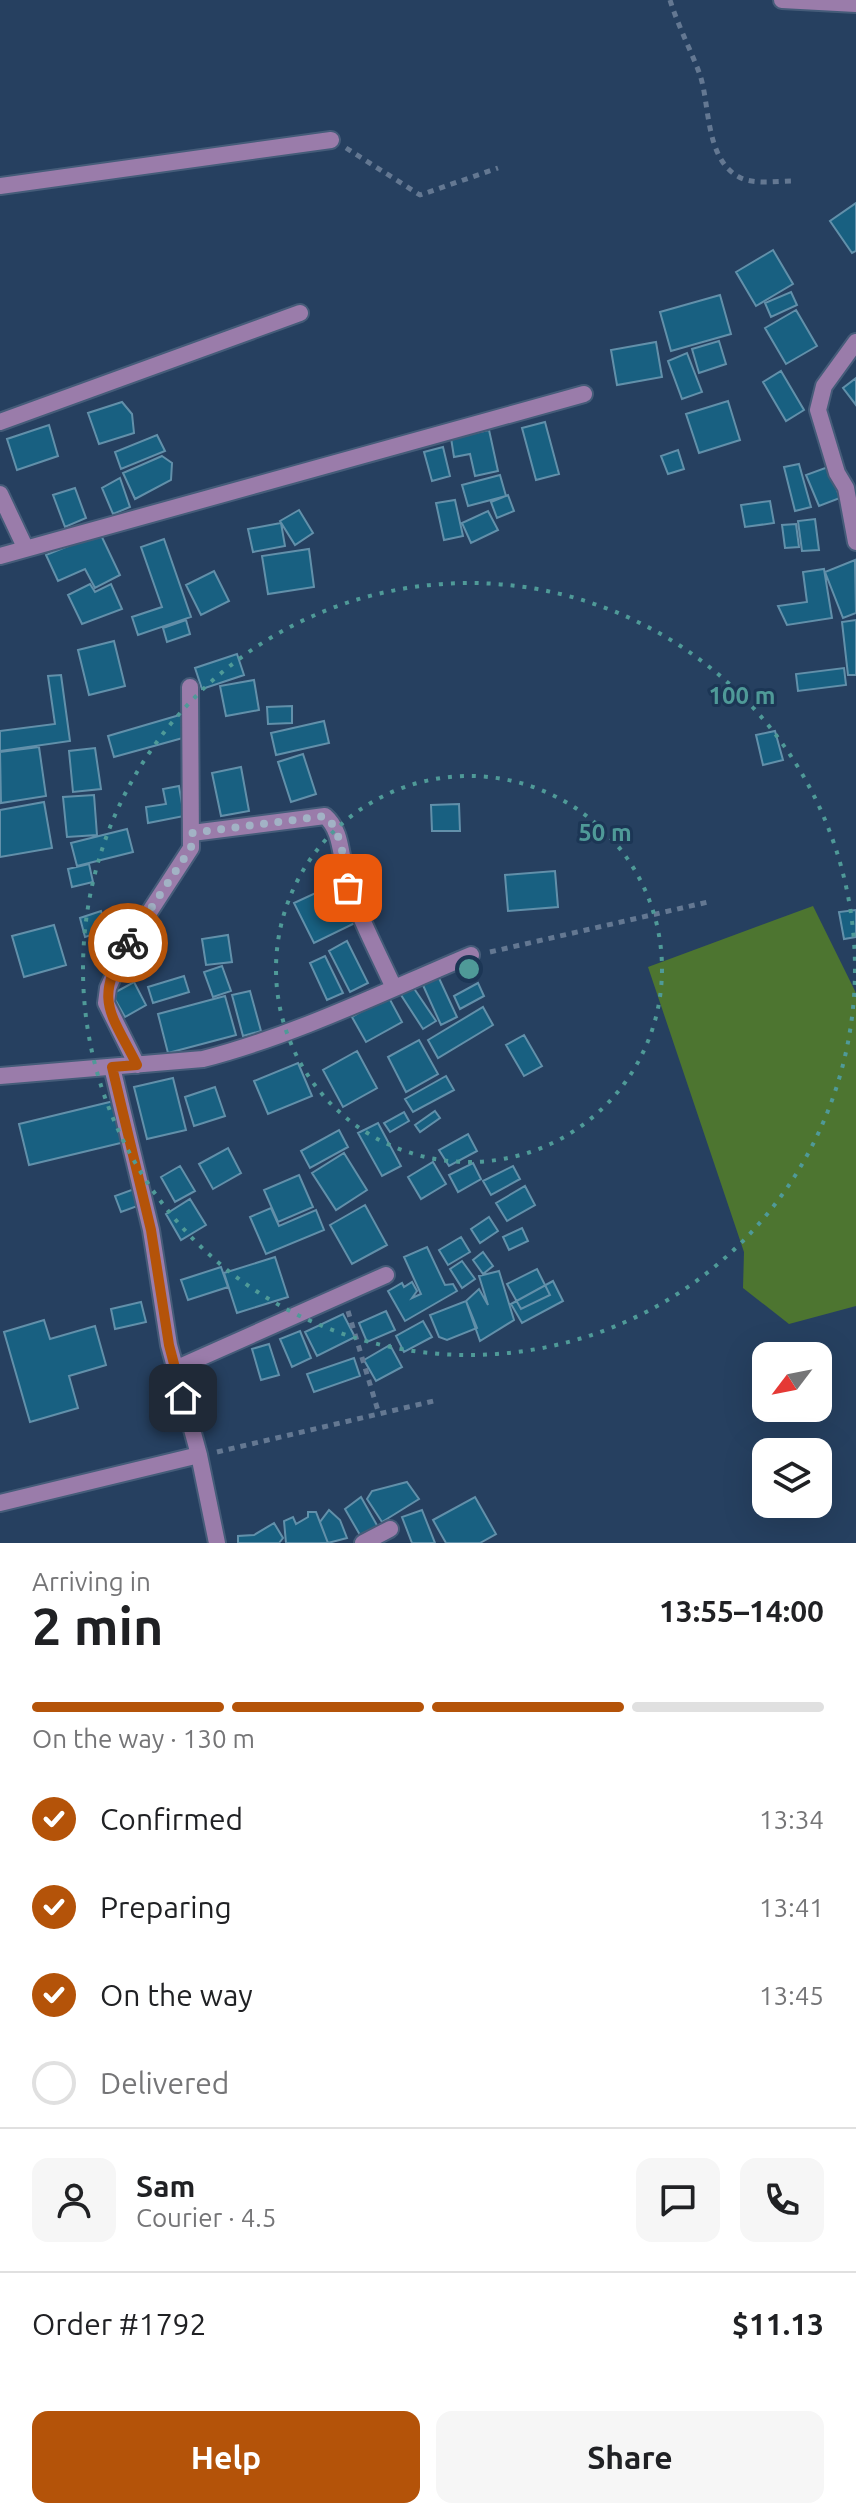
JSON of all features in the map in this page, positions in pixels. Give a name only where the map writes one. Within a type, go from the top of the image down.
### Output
[{"type":"street","points":[[782,0],[848,3]]},
{"type":"street","points":[[0,186],[331,140]]},
{"type":"street","points":[[0,422],[300,313]]},
{"type":"street","points":[[856,342],[824,386],[818,410],[837,473],[846,488],[856,542]]},
{"type":"street","points":[[0,556],[584,394]]},
{"type":"street","points":[[0,494],[25,547]]},
{"type":"street","points":[[137,1065],[106,1003],[108,988],[126,948],[191,848],[190,687]]},
{"type":"street","points":[[192,833],[325,816],[333,822],[348,888],[394,988]]},
{"type":"street","points":[[0,1076],[203,1059],[233,1051],[471,955]]},
{"type":"street","points":[[112,1067],[151,1230],[175,1369],[199,1455],[217,1543]]},
{"type":"street","points":[[175,1369],[386,1275]]},
{"type":"street","points":[[0,1503],[199,1455]]},
{"type":"street","points":[[363,1543],[390,1529]]},
{"type":"path","points":[[670,0],[702,79],[708,129],[730,170],[752,181],[794,181]]},
{"type":"path","points":[[331,140],[420,195],[498,168]]},
{"type":"path","points":[[471,955],[708,902]]},
{"type":"path","points":[[343,1296],[379,1414]]},
{"type":"path","points":[[199,1455],[438,1400]]},
{"type":"green space","points":[[813,906],[856,993],[856,1306],[789,1324],[743,1288],[744,1252],[648,967]]},
{"type":"building","points":[[856,203],[856,251],[852,253],[830,221]]},
{"type":"building","points":[[773,250],[793,284],[756,306],[736,272]]},
{"type":"building","points":[[791,292],[797,305],[771,317],[765,303]]},
{"type":"building","points":[[720,295],[731,334],[671,351],[660,312]]},
{"type":"building","points":[[796,310],[817,346],[786,364],[765,328]]},
{"type":"building","points":[[719,341],[726,364],[699,373],[692,349]]},
{"type":"building","points":[[656,342],[662,377],[617,385],[611,350]]},
{"type":"building","points":[[687,353],[702,392],[682,399],[668,361]]},
{"type":"building","points":[[781,371],[804,410],[786,421],[763,382]]},
{"type":"building","points":[[856,378],[856,405],[843,388]]},
{"type":"building","points":[[728,401],[740,440],[699,453],[686,414]]},
{"type":"building","points":[[122,402],[132,414],[134,433],[99,444],[88,413]]},
{"type":"building","points":[[545,422],[559,474],[536,480],[522,428]]},
{"type":"building","points":[[49,425],[58,456],[17,470],[7,439]]},
{"type":"building","points":[[489,430],[498,471],[475,476],[470,454],[454,457],[451,438]]},
{"type":"building","points":[[157,435],[165,451],[121,469],[115,452]]},
{"type":"building","points":[[443,447],[450,476],[432,481],[424,452]]},
{"type":"building","points":[[678,450],[684,469],[668,474],[661,456]]},
{"type":"building","points":[[162,456],[172,463],[171,480],[135,499],[123,473]]},
{"type":"building","points":[[799,464],[811,507],[795,511],[784,467]]},
{"type":"building","points":[[828,467],[840,498],[819,506],[806,475]]},
{"type":"building","points":[[500,475],[506,496],[468,506],[462,485]]},
{"type":"building","points":[[120,478],[130,507],[113,514],[102,488]]},
{"type":"building","points":[[75,488],[86,518],[65,527],[53,495]]},
{"type":"building","points":[[508,495],[514,511],[497,518],[491,502]]},
{"type":"building","points":[[455,500],[463,536],[444,540],[436,503]]},
{"type":"building","points":[[770,501],[774,523],[745,527],[741,505]]},
{"type":"building","points":[[299,510],[313,533],[295,545],[280,521]]},
{"type":"building","points":[[488,511],[498,530],[471,543],[462,523]]},
{"type":"building","points":[[815,519],[819,550],[802,551],[798,521]]},
{"type":"building","points":[[281,523],[285,546],[253,552],[248,529]]},
{"type":"building","points":[[796,524],[799,547],[785,548],[782,525]]},
{"type":"building","points":[[100,533],[120,575],[95,588],[85,569],[58,581],[46,555]]},
{"type":"building","points":[[164,539],[191,617],[138,635],[132,617],[162,607],[141,547]]},
{"type":"building","points":[[309,549],[314,587],[268,594],[262,556]]},
{"type":"building","points":[[855,560],[856,613],[843,618],[825,572]]},
{"type":"building","points":[[824,569],[832,618],[787,625],[778,606],[807,602],[803,572]]},
{"type":"building","points":[[214,571],[229,601],[201,615],[186,585]]},
{"type":"building","points":[[90,584],[95,592],[111,584],[122,609],[82,624],[68,595]]},
{"type":"building","points":[[186,620],[190,634],[167,642],[163,628]]},
{"type":"building","points":[[856,620],[856,675],[848,675],[842,622]]},
{"type":"building","points":[[114,641],[125,686],[89,695],[78,650]]},
{"type":"building","points":[[237,654],[244,675],[202,689],[195,668]]},
{"type":"building","points":[[844,668],[846,685],[798,691],[796,674]]},
{"type":"building","points":[[61,675],[70,741],[0,751],[0,731],[55,724],[48,676]]},
{"type":"building","points":[[254,680],[259,710],[226,716],[220,686]]},
{"type":"building","points":[[292,706],[292,723],[268,724],[267,707]]},
{"type":"building","points":[[183,714],[190,736],[114,757],[108,736]]},
{"type":"building","points":[[324,721],[329,743],[276,755],[271,733]]},
{"type":"building","points":[[775,731],[783,760],[763,765],[756,735]]},
{"type":"building","points":[[39,747],[46,796],[1,803],[0,752]]},
{"type":"building","points":[[95,748],[101,789],[73,792],[69,751]]},
{"type":"building","points":[[303,754],[316,794],[291,802],[278,762]]},
{"type":"building","points":[[241,767],[249,811],[221,816],[212,773]]},
{"type":"building","points":[[179,786],[184,816],[148,823],[146,807],[166,804],[163,789]]},
{"type":"building","points":[[94,795],[97,835],[67,837],[63,797]]},
{"type":"building","points":[[44,802],[52,848],[0,857],[0,810]]},
{"type":"building","points":[[459,804],[460,831],[432,831],[431,805]]},
{"type":"building","points":[[127,829],[133,852],[77,866],[71,843]]},
{"type":"building","points":[[89,864],[93,882],[72,887],[68,869]]},
{"type":"building","points":[[555,871],[558,907],[508,911],[505,875]]},
{"type":"building","points":[[335,884],[355,923],[314,943],[294,903]]},
{"type":"building","points":[[856,910],[856,937],[844,939],[839,912]]},
{"type":"building","points":[[101,911],[107,930],[85,937],[80,918]]},
{"type":"building","points":[[54,925],[66,965],[24,977],[12,936]]},
{"type":"building","points":[[228,935],[232,962],[206,965],[202,939]]},
{"type":"building","points":[[347,941],[368,983],[350,992],[329,951]]},
{"type":"building","points":[[325,956],[343,993],[327,1000],[310,963]]},
{"type":"building","points":[[222,966],[231,991],[213,997],[204,972]]},
{"type":"building","points":[[184,976],[189,992],[153,1003],[148,987]]},
{"type":"building","points":[[438,976],[457,1017],[441,1025],[422,983]]},
{"type":"building","points":[[134,982],[146,1005],[125,1017],[112,994]]},
{"type":"building","points":[[478,983],[484,996],[460,1009],[454,996]]},
{"type":"building","points":[[413,987],[436,1021],[423,1029],[401,995]]},
{"type":"building","points":[[250,991],[261,1031],[243,1036],[232,995]]},
{"type":"building","points":[[225,996],[236,1035],[168,1053],[158,1014]]},
{"type":"building","points":[[388,996],[402,1022],[366,1042],[352,1017]]},
{"type":"building","points":[[483,1007],[493,1025],[438,1058],[428,1040]]},
{"type":"building","points":[[524,1035],[542,1066],[524,1076],[506,1045]]},
{"type":"building","points":[[419,1040],[438,1074],[406,1092],[388,1057]]},
{"type":"building","points":[[357,1051],[377,1088],[343,1107],[323,1070]]},
{"type":"building","points":[[298,1063],[312,1096],[268,1114],[254,1081]]},
{"type":"building","points":[[446,1076],[454,1090],[413,1112],[405,1099]]},
{"type":"building","points":[[173,1078],[186,1130],[147,1139],[134,1087]]},
{"type":"building","points":[[215,1087],[225,1116],[194,1126],[185,1097]]},
{"type":"building","points":[[118,1100],[129,1141],[29,1165],[19,1124]]},
{"type":"building","points":[[435,1111],[440,1118],[420,1132],[415,1125]]},
{"type":"building","points":[[404,1112],[409,1121],[390,1132],[384,1123]]},
{"type":"building","points":[[378,1123],[401,1166],[382,1176],[358,1133]]},
{"type":"building","points":[[339,1130],[348,1147],[310,1168],[301,1151]]},
{"type":"building","points":[[468,1134],[477,1151],[449,1166],[439,1150]]},
{"type":"building","points":[[228,1148],[241,1173],[213,1189],[199,1164]]},
{"type":"building","points":[[344,1153],[367,1190],[336,1210],[312,1173]]},
{"type":"building","points":[[433,1162],[446,1184],[421,1199],[408,1177]]},
{"type":"building","points":[[473,1163],[481,1179],[458,1192],[449,1175]]},
{"type":"building","points":[[180,1166],[195,1191],[175,1202],[161,1177]]},
{"type":"building","points":[[513,1166],[520,1179],[491,1195],[483,1181]]},
{"type":"building","points":[[299,1175],[313,1207],[278,1222],[264,1190]]},
{"type":"building","points":[[525,1186],[535,1205],[507,1221],[496,1203]]},
{"type":"building","points":[[137,1188],[143,1204],[121,1212],[115,1196]]},
{"type":"building","points":[[190,1199],[206,1225],[181,1240],[166,1214]]},
{"type":"building","points":[[365,1205],[387,1245],[352,1264],[330,1225]]},
{"type":"building","points":[[271,1208],[279,1226],[316,1210],[324,1230],[266,1254],[250,1217]]},
{"type":"building","points":[[489,1217],[498,1231],[480,1243],[471,1229]]},
{"type":"building","points":[[522,1228],[528,1241],[509,1250],[503,1237]]},
{"type":"building","points":[[461,1237],[470,1252],[448,1265],[439,1250]]},
{"type":"building","points":[[427,1247],[445,1285],[453,1284],[457,1291],[405,1321],[388,1291],[402,1283],[404,1287],[412,1282],[417,1291],[412,1298],[421,1294],[404,1257]]},
{"type":"building","points":[[483,1252],[493,1266],[483,1274],[473,1260]]},
{"type":"building","points":[[275,1257],[288,1297],[237,1313],[224,1273]]},
{"type":"building","points":[[462,1261],[475,1279],[462,1288],[450,1269]]},
{"type":"building","points":[[221,1267],[228,1287],[188,1300],[181,1280]]},
{"type":"building","points":[[537,1269],[550,1295],[521,1309],[507,1284]]},
{"type":"building","points":[[499,1271],[514,1320],[480,1341],[466,1301],[479,1289],[488,1305],[479,1276]]},
{"type":"building","points":[[553,1281],[563,1301],[522,1323],[511,1304]]},
{"type":"building","points":[[466,1301],[477,1328],[447,1340],[439,1337],[430,1315]]},
{"type":"building","points":[[141,1302],[146,1322],[115,1329],[111,1309]]},
{"type":"building","points":[[386,1311],[395,1330],[367,1342],[359,1323]]},
{"type":"building","points":[[343,1314],[355,1337],[317,1356],[305,1332]]},
{"type":"building","points":[[44,1320],[50,1339],[95,1326],[106,1365],[69,1376],[78,1408],[30,1422],[4,1332]]},
{"type":"building","points":[[423,1321],[432,1337],[404,1352],[396,1336]]},
{"type":"building","points":[[300,1331],[311,1358],[292,1367],[280,1339]]},
{"type":"building","points":[[269,1344],[279,1375],[261,1380],[252,1349]]},
{"type":"building","points":[[390,1345],[402,1367],[376,1381],[364,1360]]},
{"type":"building","points":[[354,1358],[360,1376],[314,1392],[307,1374]]},
{"type":"building","points":[[407,1482],[419,1499],[382,1522],[367,1499],[372,1491]]},
{"type":"building","points":[[361,1497],[378,1527],[360,1535],[345,1509]]},
{"type":"building","points":[[475,1497],[496,1534],[480,1543],[446,1543],[433,1520]]},
{"type":"building","points":[[329,1510],[340,1520],[347,1538],[328,1543],[320,1522]]},
{"type":"building","points":[[422,1510],[435,1543],[412,1543],[402,1517]]},
{"type":"building","points":[[308,1512],[316,1512],[328,1543],[286,1543],[284,1521],[293,1517],[296,1524],[308,1517]]},
{"type":"building","points":[[274,1523],[283,1538],[279,1543],[238,1543],[238,1536],[254,1535]]},
{"type":"way so far","points":[[128,943],[191,848],[192,833],[325,816],[333,822],[348,888]]},
{"type":"route","points":[[128,943],[108,988],[106,1003],[137,1065],[112,1067],[151,1230],[169,1345],[183,1398]]}]
